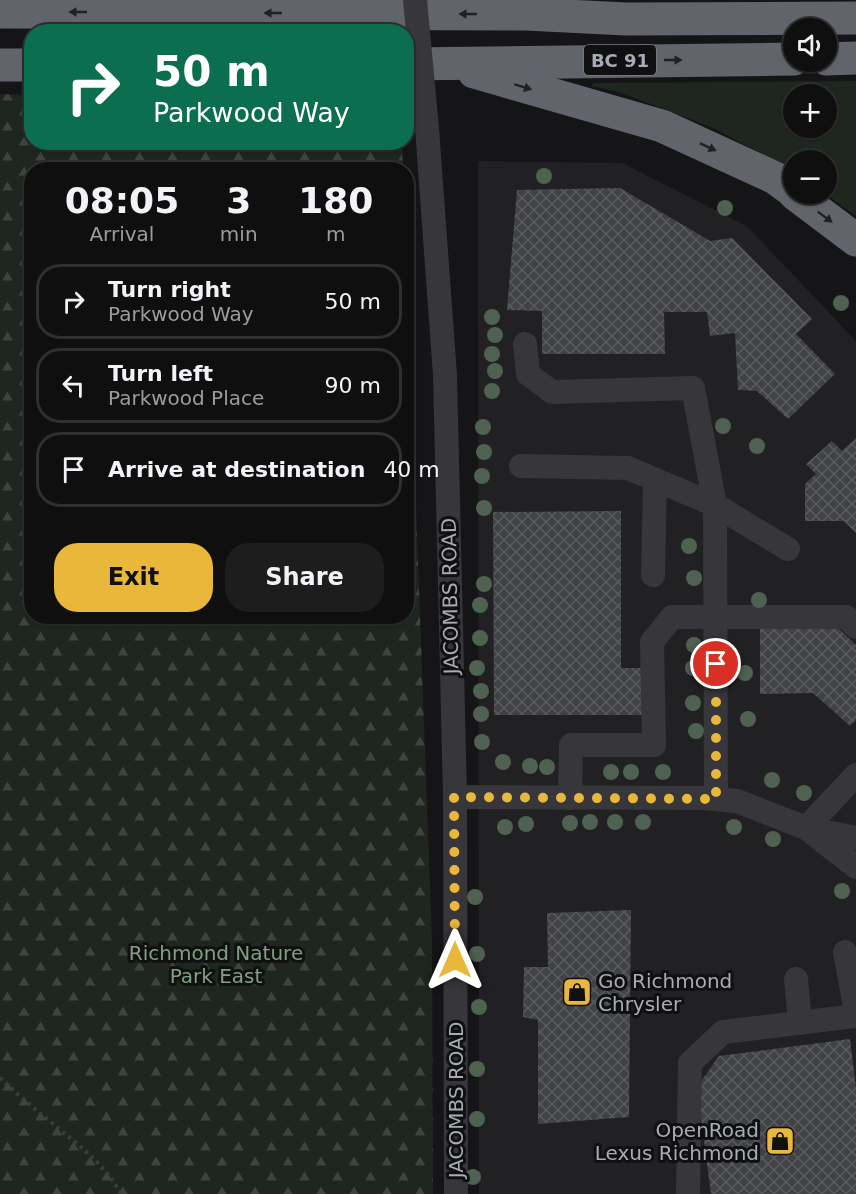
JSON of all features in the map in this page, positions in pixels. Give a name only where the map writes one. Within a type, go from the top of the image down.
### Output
[{"type":"highway","points":[[526,14],[608,2],[837,0]]},
{"type":"highway","name":"BC 91","points":[[0,12],[526,14],[626,19],[856,18]]},
{"type":"highway","points":[[837,59],[856,58]]},
{"type":"highway","name":"BC 91","points":[[414,64],[783,59]]},
{"type":"highway","points":[[447,64],[662,126],[775,178],[783,184]]},
{"type":"highway","points":[[0,65],[24,65]]},
{"type":"highway","points":[[809,204],[856,240]]},
{"type":"street","name":"JACOMBS ROAD","points":[[415,0],[445,375],[454,797],[456,1194]]},
{"type":"street","points":[[525,344],[528,374],[552,392],[693,388],[715,506],[716,799]]},
{"type":"street","points":[[521,466],[628,468],[715,506],[788,549]]},
{"type":"street","points":[[653,576],[655,480]]},
{"type":"street","points":[[570,798],[571,745],[654,745],[652,642],[672,616],[846,617],[856,627]]},
{"type":"street","points":[[806,828],[856,775]]},
{"type":"street","points":[[454,797],[737,801],[806,828],[856,838]]},
{"type":"street","points":[[806,828],[856,867]]},
{"type":"street","points":[[688,1194],[690,1063],[723,1032],[856,1014],[845,952]]},
{"type":"street","points":[[796,979],[800,1023]]},
{"type":"path","points":[[0,1078],[42,1116],[86,1150],[105,1170],[121,1194]]},
{"type":"shaded area","points":[[478,161],[622,163],[747,226],[856,341],[856,1194],[479,1194]]},
{"type":"green space","points":[[856,81],[856,216],[837,203],[837,150],[783,150],[783,165],[713,128],[622,93],[592,86],[593,83]]},
{"type":"green space","name":"Richmond Nature Park East","points":[[0,94],[24,95],[24,150],[402,150],[403,162],[24,162],[24,624],[414,624],[414,452],[432,942],[433,1194],[0,1194]]},
{"type":"building","points":[[620,188],[710,241],[732,238],[812,319],[796,334],[835,374],[788,419],[757,391],[738,390],[735,333],[710,336],[707,312],[664,312],[665,354],[542,354],[542,311],[507,310],[517,190]]},
{"type":"building","points":[[856,438],[856,533],[844,521],[805,521],[805,484],[816,474],[806,464],[832,441],[842,451]]},
{"type":"building","points":[[621,511],[621,668],[643,668],[643,715],[494,715],[493,512]]},
{"type":"building","points":[[760,629],[839,629],[856,645],[856,720],[850,726],[813,693],[760,694]]},
{"type":"building","name":"Go Richmond Chrysler","points":[[631,910],[629,1117],[538,1124],[538,1020],[523,1017],[524,967],[548,967],[547,913]]},
{"type":"building","name":"OpenRoad Lexus Richmond","points":[[850,1039],[856,1088],[856,1194],[711,1194],[697,1087],[719,1056]]},
{"type":"place","name":"Go Richmond Chrysler","points":[[577,992]]},
{"type":"place","name":"OpenRoad Lexus Richmond","points":[[780,1141]]},
{"type":"route","points":[[455,960],[454,797],[716,799],[716,664]]}]
